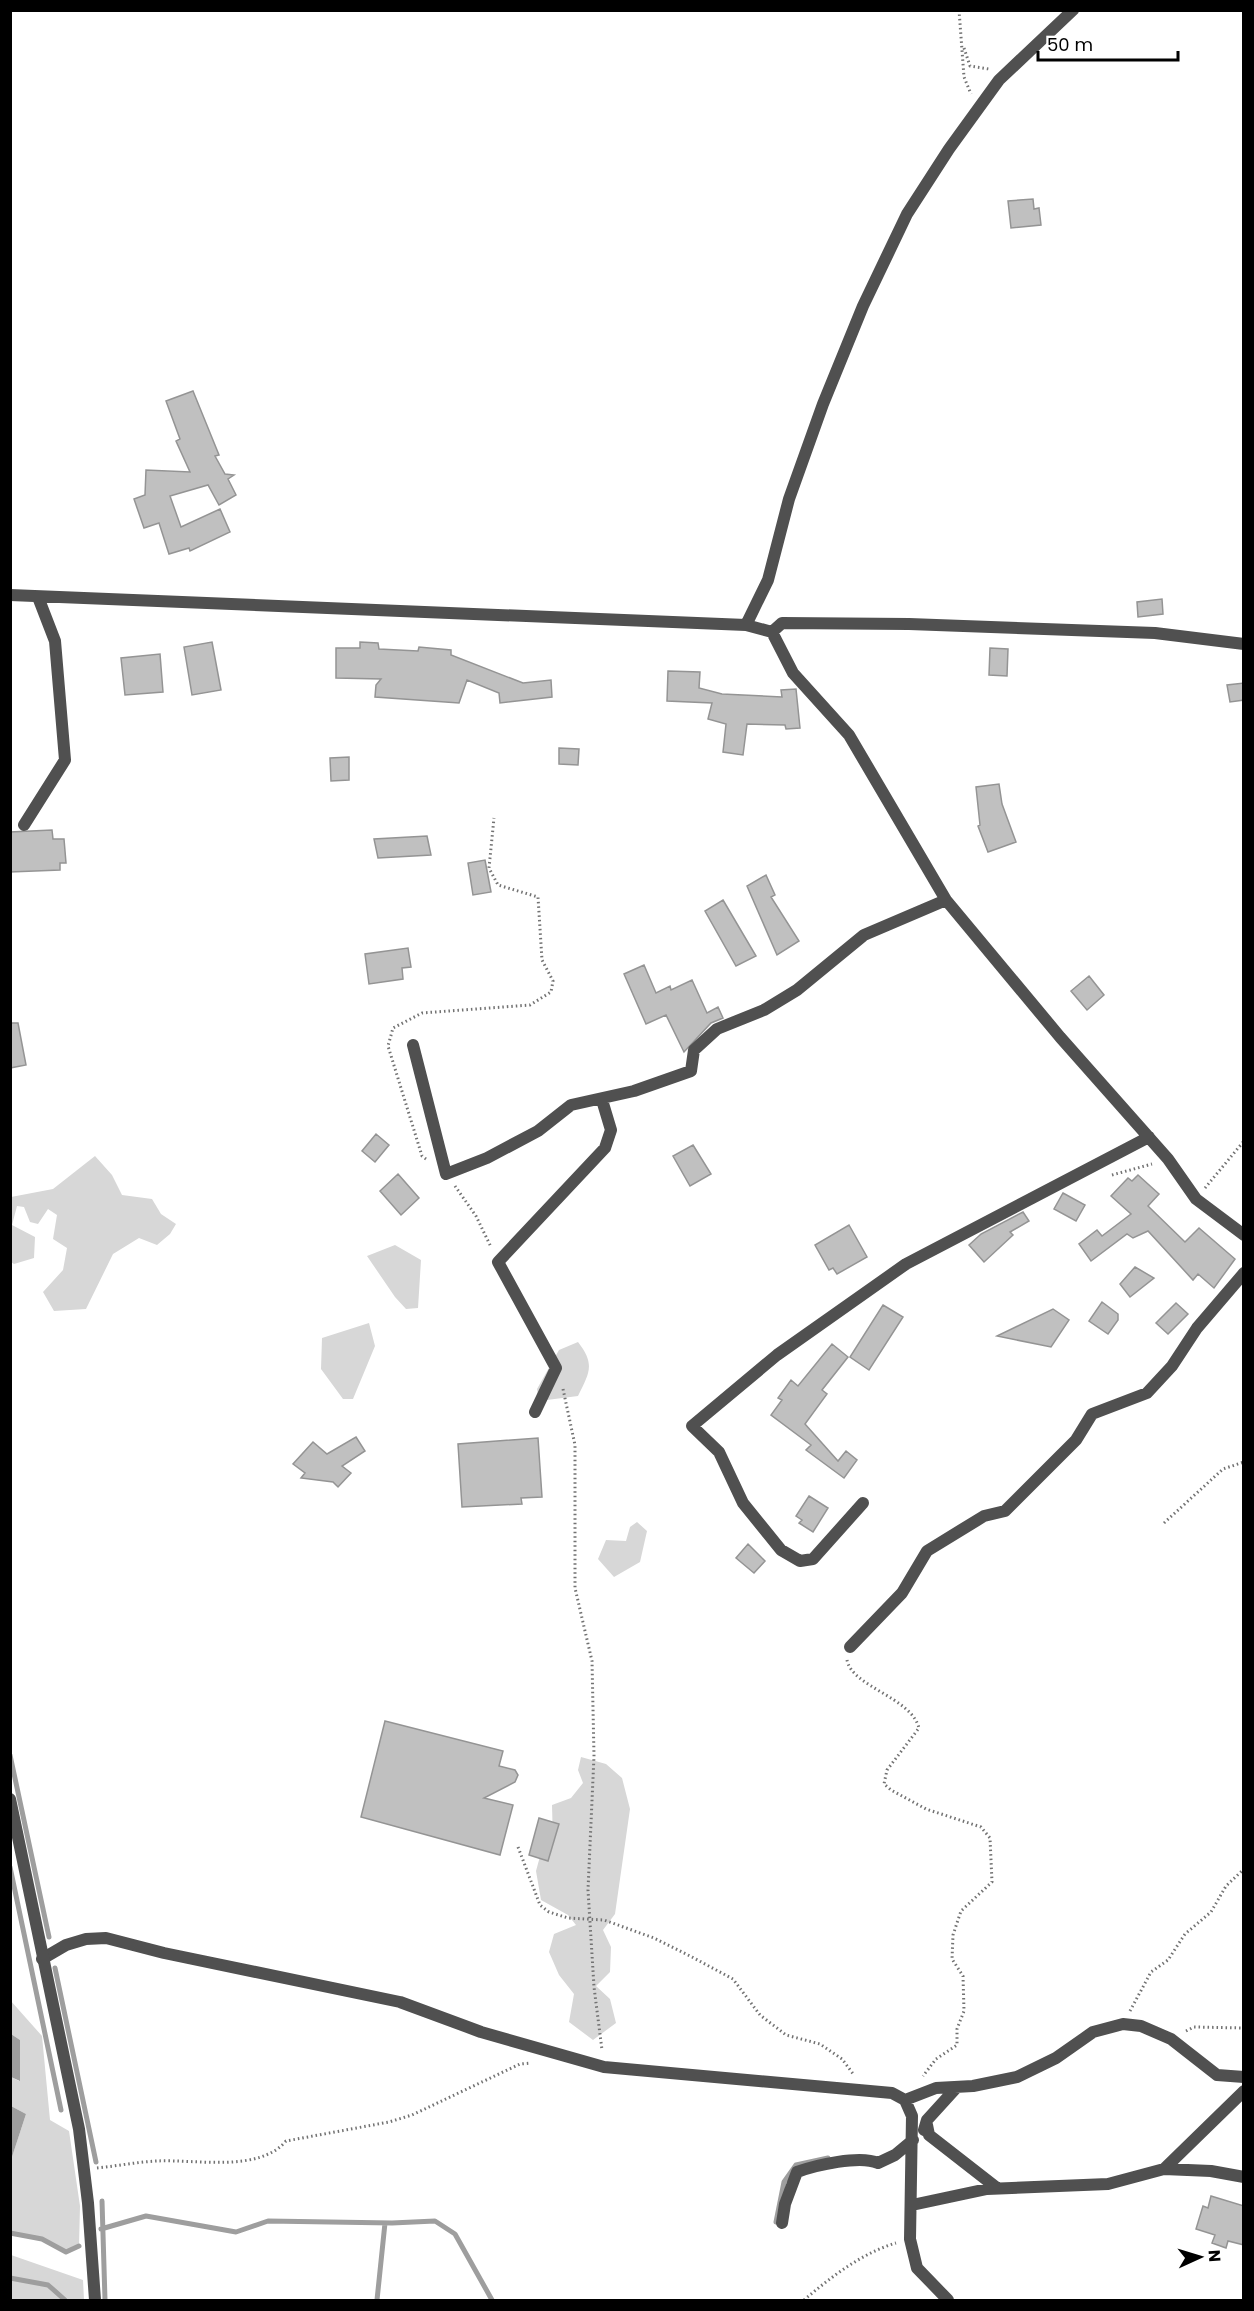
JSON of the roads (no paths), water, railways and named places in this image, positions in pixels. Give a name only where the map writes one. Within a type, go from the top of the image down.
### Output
[{"type":"street","points":[[746,625],[768,580],[789,499],[823,404],[863,306],[907,214],[978,109],[1009,72],[1073,10]]},
{"type":"street","points":[[10,595],[746,625],[772,632],[793,674],[849,735],[946,900],[1060,1037],[1168,1159],[1196,1199],[1244,1235]]},
{"type":"street","points":[[24,825],[65,760],[55,641],[38,597]]},
{"type":"street","points":[[772,632],[782,623],[909,624],[1155,633],[1244,644]]},
{"type":"street","points":[[413,1045],[446,1174],[488,1158],[538,1131],[571,1105],[602,1100],[691,1071],[694,1050],[717,1029],[765,1010],[797,990],[864,935],[946,900]]},
{"type":"street","points":[[535,1412],[556,1368],[498,1262],[605,1148],[611,1130],[602,1100]]},
{"type":"street","points":[[863,1503],[813,1559],[800,1561],[781,1550],[742,1503],[719,1452],[692,1426],[777,1355],[906,1264],[1149,1137]]},
{"type":"street","points":[[850,1647],[902,1593],[927,1551],[984,1516],[1005,1511],[1076,1440],[1092,1414],[1147,1393],[1172,1366],[1197,1329],[1244,1273]]},
{"type":"street","points":[[10,1799],[42,1959],[68,2073],[84,2169],[95,2301]]},
{"type":"street","points":[[42,1959],[76,1942],[106,1938],[164,1953],[400,2002],[481,2032],[604,2067],[774,2084],[846,2087],[892,2093],[905,2100],[912,2116],[910,2239],[917,2268],[948,2301]]},
{"type":"street","points":[[905,2100],[936,2088],[957,2087],[1017,2077],[1056,2058],[1093,2032],[1123,2024],[1141,2026],[1171,2039],[1217,2075],[1244,2077]]},
{"type":"street","points":[[957,2087],[927,2120],[929,2135],[997,2188]]},
{"type":"street","points":[[1164,2169],[1244,2091]]},
{"type":"street","points":[[782,2223],[785,2204],[797,2172],[813,2166],[869,2158],[878,2163],[913,2144],[927,2125]]},
{"type":"street","points":[[912,2205],[997,2188],[1108,2184],[1164,2169],[1211,2171],[1244,2177]]},
{"type":"waterway","points":[[10,1755],[49,1937]]},
{"type":"waterway","points":[[10,1867],[61,2110]]},
{"type":"waterway","points":[[55,1968],[96,2162]]},
{"type":"waterway","points":[[776,2222],[784,2182],[796,2165],[828,2158]]},
{"type":"waterway","points":[[102,2201],[105,2300]]},
{"type":"waterway","points":[[101,2229],[146,2216],[236,2232],[268,2221],[392,2223],[435,2221],[455,2234],[492,2300]]},
{"type":"waterway","points":[[377,2300],[385,2223]]},
{"type":"waterway","points":[[10,2233],[42,2239],[66,2252],[79,2246]]},
{"type":"waterway","points":[[10,2278],[48,2285],[65,2300]]}]
